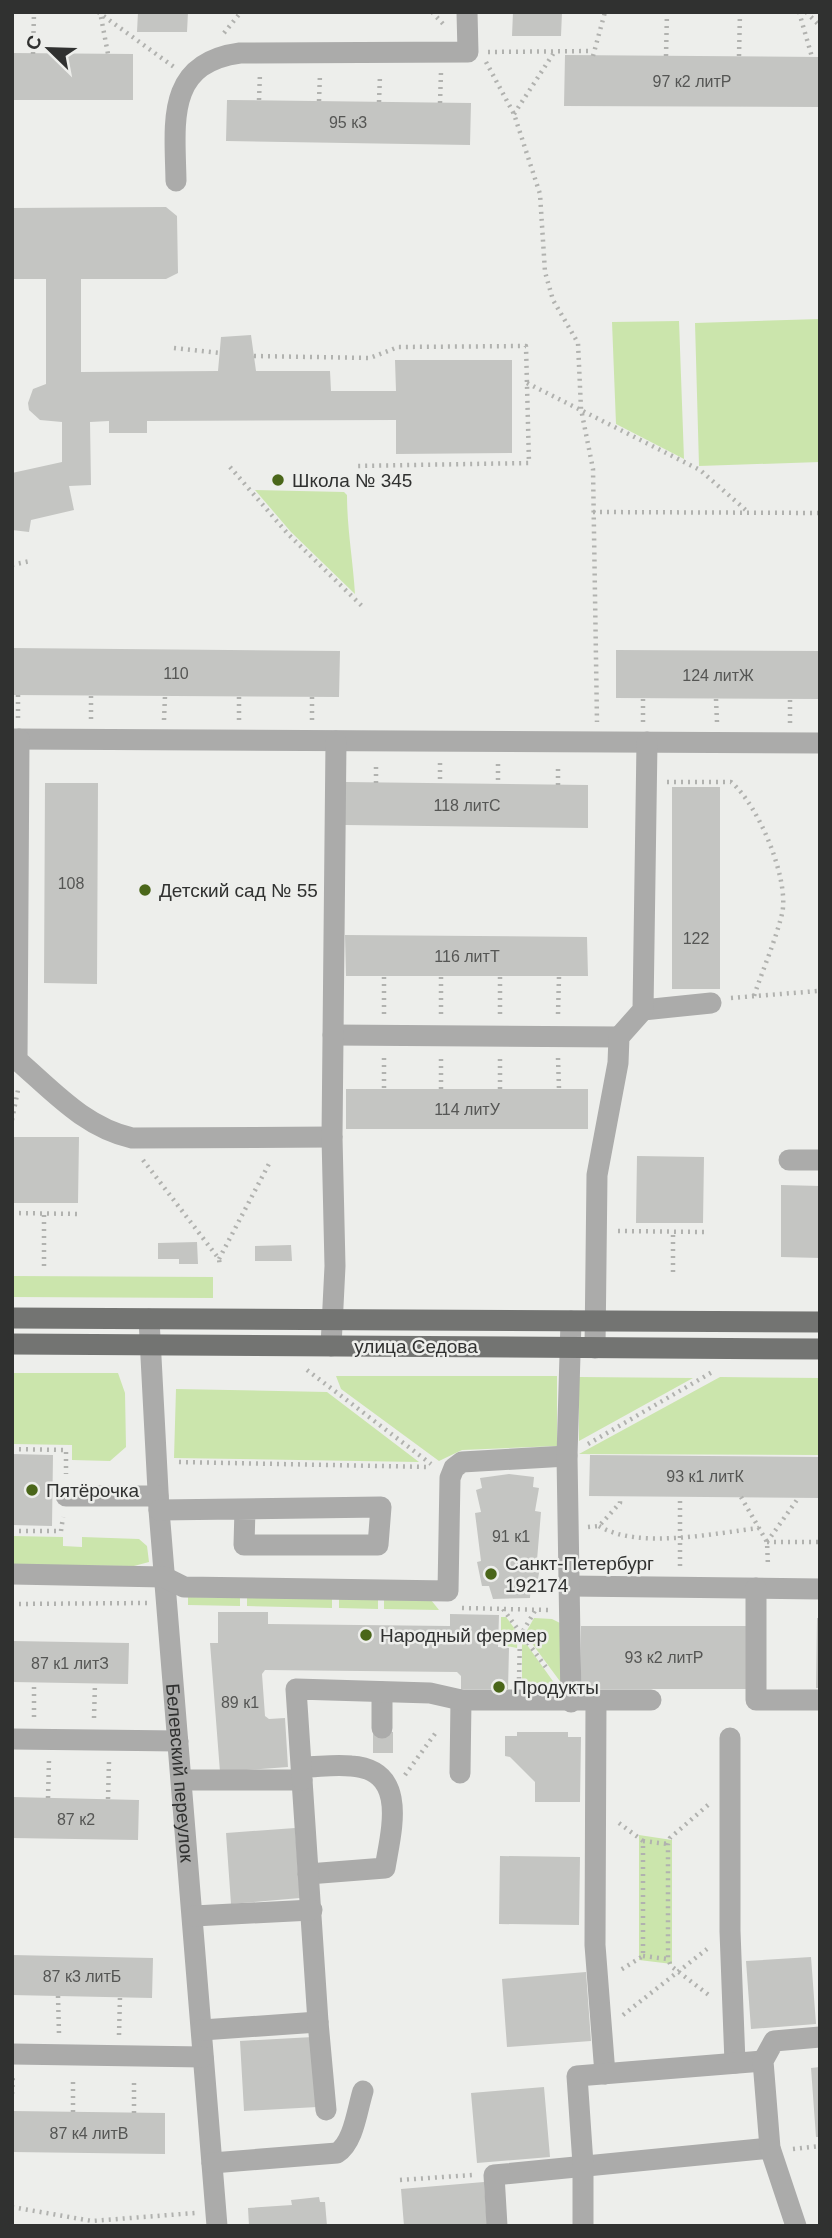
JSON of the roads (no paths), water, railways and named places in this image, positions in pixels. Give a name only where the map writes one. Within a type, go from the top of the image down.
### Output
[{"type":"main road","name":"улица Седова","points":[[12,1318],[820,1322]]},
{"type":"main road","name":"улица Седова","points":[[12,1344],[820,1349]]},
{"type":"street","points":[[176,181],[175,112],[189,78],[216,56],[240,53],[468,52],[467,12]]},
{"type":"street","points":[[331,1137],[132,1138],[83,1118],[18,1060],[15,1031],[15,739],[820,743]]},
{"type":"street","points":[[331,1346],[335,1266],[331,1137],[336,741]]},
{"type":"street","points":[[595,1348],[597,1175],[618,1063],[619,1037],[643,1010],[647,742]]},
{"type":"street","points":[[643,1010],[711,1003]]},
{"type":"street","points":[[333,1035],[619,1037]]},
{"type":"street","points":[[789,1160],[820,1160]]},
{"type":"street","name":"Белевский переулок","points":[[149,1319],[158,1503],[194,1916],[217,2226]]},
{"type":"street","points":[[571,1321],[577,1451],[569,1528],[571,1702]]},
{"type":"street","points":[[12,1574],[164,1577],[184,1587],[448,1591],[450,1478],[454,1468],[462,1462],[577,1451]]},
{"type":"street","points":[[66,1496],[245,1509],[381,1507],[379,1545],[244,1545],[245,1509]]},
{"type":"street","points":[[570,1586],[820,1589]]},
{"type":"street","points":[[763,1588],[756,1700],[820,1700]]},
{"type":"street","points":[[326,2110],[296,1689],[430,1693],[456,1699],[519,1701],[651,1700]]},
{"type":"street","points":[[382,1692],[382,1728]]},
{"type":"street","points":[[456,1699],[460,1773]]},
{"type":"street","points":[[596,1700],[594,1945],[605,2074]]},
{"type":"street","points":[[730,1738],[730,1931],[735,2063]]},
{"type":"street","points":[[32,1739],[178,1741]]},
{"type":"street","points":[[182,1780],[302,1773],[352,1766],[378,1776],[388,1786],[393,1804],[385,1868],[308,1874]]},
{"type":"street","points":[[194,1916],[312,1910]]},
{"type":"street","points":[[201,2030],[318,2022]]},
{"type":"street","points":[[796,2226],[770,2148],[763,2061],[774,2041],[820,2037]]},
{"type":"street","points":[[12,2054],[203,2057]]},
{"type":"street","points":[[583,2226],[583,2164],[577,2076],[763,2061]]},
{"type":"street","points":[[212,2163],[337,2153],[344,2149],[349,2138],[363,2091]]},
{"type":"street","points":[[497,2226],[494,2175],[583,2164],[770,2148]]},
{"type":"place","name":"Школа № 345","points":[[278,480]]},
{"type":"place","name":"Детский сад № 55","points":[[145,890]]},
{"type":"place","name":"Пятёрочка","points":[[32,1490]]},
{"type":"place","name":"Санкт-Петербург 192174","points":[[491,1574]]},
{"type":"place","name":"Народный фермер","points":[[366,1635]]},
{"type":"place","name":"Продукты","points":[[499,1687]]}]
